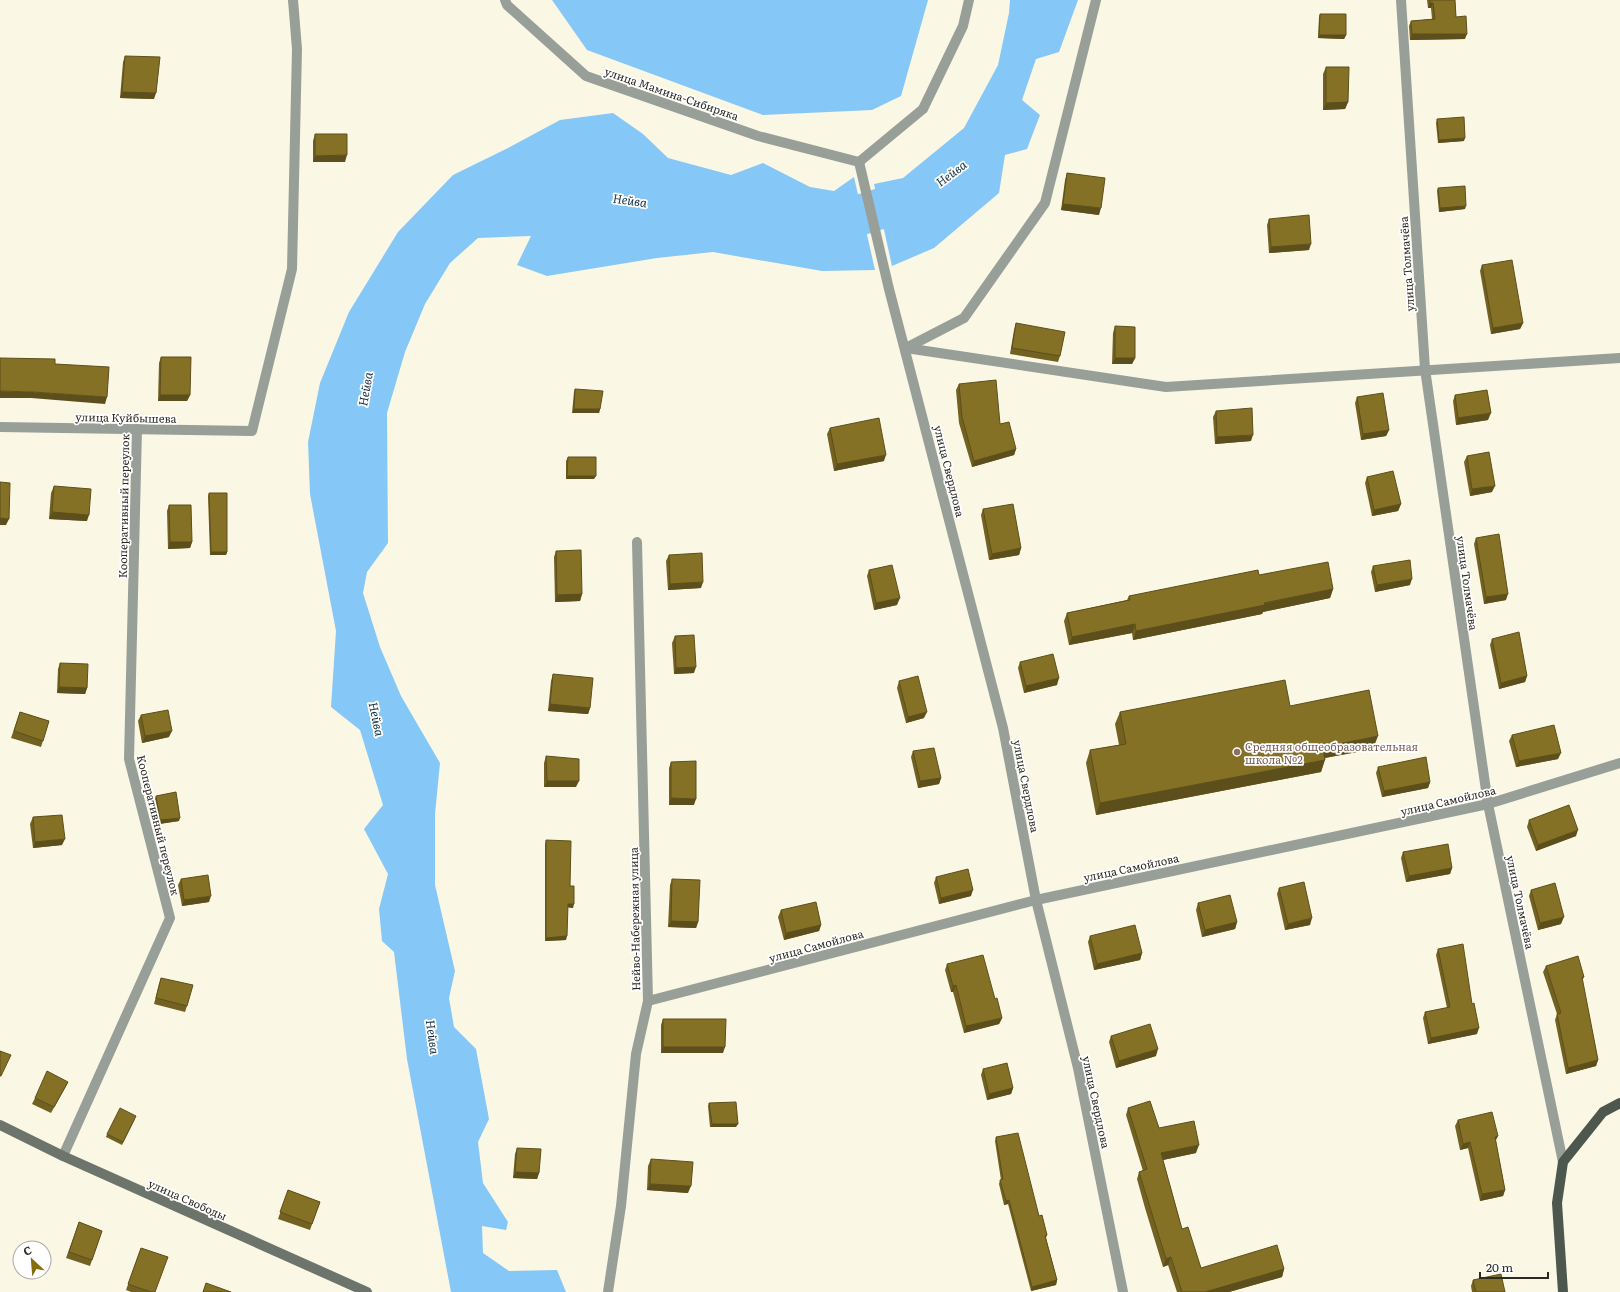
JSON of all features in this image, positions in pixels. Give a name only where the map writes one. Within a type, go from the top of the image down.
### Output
[{"type":"main road","points":[[1563,1292],[1557,1203],[1563,1162],[1603,1112],[1620,1103]]},
{"type":"main road","name":"улица Свободы","points":[[0,1125],[62,1156],[367,1292]]},
{"type":"street","name":"улица Куйбышева","points":[[0,427],[252,431],[292,269],[297,49],[294,0]]},
{"type":"street","name":"улица Мамина-Сибиряка","points":[[505,0],[507,5],[586,76],[758,136],[859,162]]},
{"type":"street","points":[[859,162],[923,109],[963,26],[969,0]]},
{"type":"street","points":[[906,348],[964,318],[1045,203],[1096,0]]},
{"type":"street","name":"улица Толмачёва","points":[[1401,0],[1425,370],[1488,804],[1563,1162]]},
{"type":"street","name":"улица Свердлова","points":[[859,162],[889,289],[906,348],[1003,728],[1036,900],[1078,1068],[1124,1292]]},
{"type":"street","points":[[906,348],[1166,387],[1620,358]]},
{"type":"street","name":"Кооперативный переулок","points":[[62,1156],[170,918],[129,759],[137,429]]},
{"type":"street","name":"Нейво-Набережная улица","points":[[608,1292],[621,1206],[636,1054],[648,1001],[637,542]]},
{"type":"street","name":"улица Самойлова","points":[[648,1001],[1036,900],[1488,804],[1620,763]]},
{"type":"water","points":[[552,0],[928,0],[901,96],[872,110],[763,115],[587,50]]},
{"type":"water","points":[[1010,0],[1078,0],[1059,52],[1036,59],[1022,100],[1040,115],[1027,149],[1005,155],[999,193],[934,248],[892,266],[874,184],[903,178],[964,128],[998,65],[1009,13]]},
{"type":"water","points":[[613,113],[643,134],[668,158],[731,175],[763,163],[810,187],[834,191],[854,177],[875,270],[822,271],[713,252],[657,258],[547,276],[517,265],[531,236],[478,238],[450,263],[425,304],[405,352],[387,413],[388,543],[367,572],[363,593],[380,647],[401,696],[440,763],[435,814],[435,885],[455,971],[449,998],[454,1027],[476,1049],[489,1119],[478,1142],[483,1183],[508,1222],[506,1230],[482,1226],[483,1253],[509,1271],[557,1270],[566,1292],[451,1292],[407,1059],[394,952],[382,941],[379,909],[388,874],[364,829],[383,805],[360,730],[331,707],[336,631],[310,494],[308,442],[320,383],[349,312],[398,232],[453,175],[560,120]]},
{"type":"building","points":[[1430,0],[1455,0],[1456,17],[1466,16],[1467,34],[1412,34],[1411,21],[1435,19],[1433,3],[1430,3]]},
{"type":"building","points":[[1320,14],[1346,14],[1346,35],[1319,35]]},
{"type":"building","points":[[125,56],[160,57],[156,93],[122,92]]},
{"type":"building","points":[[1326,67],[1349,67],[1348,102],[1326,103]]},
{"type":"building","points":[[1464,117],[1465,138],[1439,140],[1437,119]]},
{"type":"building","points":[[315,134],[347,134],[347,155],[315,156]]},
{"type":"building","points":[[1067,173],[1105,178],[1101,208],[1063,204]]},
{"type":"building","points":[[1465,186],[1466,206],[1440,208],[1438,188]]},
{"type":"building","points":[[1309,215],[1311,244],[1271,247],[1269,219]]},
{"type":"building","points":[[1512,260],[1523,323],[1493,328],[1482,265]]},
{"type":"building","points":[[1016,323],[1065,332],[1060,356],[1012,348]]},
{"type":"building","points":[[1115,326],[1135,327],[1135,358],[1115,358]]},
{"type":"building","points":[[161,357],[191,357],[190,395],[160,395]]},
{"type":"building","points":[[0,358],[55,359],[55,364],[109,367],[107,397],[0,391]]},
{"type":"building","points":[[996,380],[1000,424],[1009,422],[1016,449],[974,461],[962,417],[959,384]]},
{"type":"building","points":[[575,389],[603,391],[600,409],[574,409]]},
{"type":"building","points":[[1487,390],[1491,413],[1458,418],[1455,395]]},
{"type":"building","points":[[1383,393],[1389,430],[1363,434],[1357,397]]},
{"type":"building","points":[[1252,408],[1253,435],[1217,437],[1216,411]]},
{"type":"building","points":[[879,418],[886,455],[837,464],[830,428]]},
{"type":"building","points":[[1489,452],[1495,486],[1472,489],[1467,456]]},
{"type":"building","points":[[568,457],[596,457],[596,476],[567,476]]},
{"type":"building","points":[[1393,471],[1401,504],[1374,510],[1367,477]]},
{"type":"building","points":[[0,482],[10,483],[9,519],[0,518]]},
{"type":"building","points":[[54,486],[91,489],[89,515],[52,512]]},
{"type":"building","points":[[209,493],[227,493],[227,552],[211,552]]},
{"type":"building","points":[[1013,504],[1021,548],[992,554],[983,509]]},
{"type":"building","points":[[169,505],[191,505],[192,542],[170,542]]},
{"type":"building","points":[[1499,534],[1508,594],[1486,597],[1476,538]]},
{"type":"building","points":[[581,550],[582,594],[557,595],[556,551]]},
{"type":"building","points":[[702,553],[703,582],[670,584],[669,555]]},
{"type":"building","points":[[1410,560],[1412,579],[1377,585],[1373,566]]},
{"type":"building","points":[[1328,562],[1333,589],[1264,603],[1265,605],[1136,631],[1135,624],[1072,637],[1067,613],[1130,600],[1129,596],[1258,570],[1259,575]]},
{"type":"building","points":[[892,565],[900,598],[876,603],[869,570]]},
{"type":"building","points":[[1519,632],[1527,676],[1501,683],[1492,639]]},
{"type":"building","points":[[694,635],[696,667],[676,668],[675,636]]},
{"type":"building","points":[[1053,654],[1059,678],[1026,686],[1020,662]]},
{"type":"building","points":[[60,663],[88,664],[87,688],[59,687]]},
{"type":"building","points":[[553,674],[593,678],[590,708],[550,704]]},
{"type":"building","points":[[918,676],[927,712],[908,717],[899,681]]},
{"type":"building","name":"Средняя общеобразовательная школа №2","points":[[1285,680],[1290,706],[1369,690],[1378,736],[1323,747],[1325,760],[1100,803],[1090,750],[1126,744],[1120,712]]},
{"type":"building","points":[[168,710],[172,731],[145,736],[141,715]]},
{"type":"building","points":[[20,712],[49,721],[43,741],[14,731]]},
{"type":"building","points":[[1554,725],[1561,753],[1519,761],[1512,735]]},
{"type":"building","points":[[934,748],[941,778],[920,781],[913,751]]},
{"type":"building","points":[[546,756],[579,759],[579,781],[547,781]]},
{"type":"building","points":[[1426,757],[1430,782],[1384,791],[1378,767]]},
{"type":"building","points":[[696,761],[696,799],[671,798],[671,762]]},
{"type":"building","points":[[176,792],[180,818],[160,820],[156,796]]},
{"type":"building","points":[[1569,805],[1578,830],[1538,845],[1529,820]]},
{"type":"building","points":[[62,815],[65,839],[35,842],[33,817]]},
{"type":"building","points":[[546,840],[571,841],[570,886],[574,886],[574,904],[568,904],[567,936],[546,938]]},
{"type":"building","points":[[1448,844],[1452,868],[1409,876],[1403,852]]},
{"type":"building","points":[[968,869],[973,890],[941,898],[936,877]]},
{"type":"building","points":[[208,875],[211,896],[184,900],[181,879]]},
{"type":"building","points":[[672,879],[700,880],[698,922],[671,921]]},
{"type":"building","points":[[1304,882],[1312,918],[1288,924],[1279,888]]},
{"type":"building","points":[[1555,883],[1564,917],[1540,923],[1531,890]]},
{"type":"building","points":[[1230,895],[1237,922],[1205,930],[1198,903]]},
{"type":"building","points":[[816,902],[821,925],[786,933],[781,910]]},
{"type":"building","points":[[1135,925],[1142,953],[1097,964],[1090,936]]},
{"type":"building","points":[[1463,944],[1472,1004],[1474,1003],[1479,1028],[1431,1038],[1425,1012],[1450,1007],[1438,949]]},
{"type":"building","points":[[983,955],[995,999],[997,998],[1002,1018],[966,1026],[956,985],[953,986],[947,964]]},
{"type":"building","points":[[1578,956],[1584,977],[1582,977],[1598,1060],[1568,1068],[1557,1014],[1561,1013],[1546,966]]},
{"type":"building","points":[[161,978],[193,985],[187,1006],[156,998]]},
{"type":"building","points":[[663,1019],[726,1019],[725,1047],[663,1047]]},
{"type":"building","points":[[1150,1024],[1158,1049],[1119,1061],[1111,1036]]},
{"type":"building","points":[[0,1051],[11,1055],[1,1076],[0,1076]]},
{"type":"building","points":[[1007,1063],[1013,1088],[989,1094],[983,1069]]},
{"type":"building","points":[[47,1071],[68,1082],[54,1107],[35,1098]]},
{"type":"building","points":[[1150,1101],[1159,1128],[1194,1121],[1199,1145],[1161,1153],[1182,1229],[1188,1227],[1201,1268],[1277,1245],[1284,1269],[1205,1292],[1182,1292],[1171,1257],[1166,1259],[1139,1172],[1147,1169],[1128,1108]]},
{"type":"building","points":[[736,1102],[738,1124],[712,1124],[709,1103]]},
{"type":"building","points":[[120,1108],[136,1116],[123,1142],[107,1134]]},
{"type":"building","points":[[1492,1112],[1498,1136],[1495,1137],[1505,1190],[1482,1194],[1470,1142],[1463,1144],[1458,1120]]},
{"type":"building","points":[[1018,1133],[1039,1216],[1042,1215],[1047,1235],[1045,1236],[1057,1280],[1032,1287],[1009,1200],[1006,1201],[1000,1180],[1003,1179],[996,1137]]},
{"type":"building","points":[[517,1148],[541,1149],[539,1173],[515,1172]]},
{"type":"building","points":[[651,1159],[693,1162],[691,1186],[650,1184]]},
{"type":"building","points":[[288,1190],[320,1202],[312,1224],[280,1212]]},
{"type":"building","points":[[79,1222],[102,1231],[92,1260],[69,1252]]},
{"type":"building","points":[[141,1248],[168,1257],[155,1292],[128,1284]]},
{"type":"building","points":[[1501,1274],[1505,1292],[1476,1292],[1473,1280]]},
{"type":"building","points":[[206,1283],[231,1292],[203,1292]]},
{"type":"waterway","name":"Нейва","points":[[807,224],[825,226],[921,196],[931,189]]},
{"type":"place","name":"Средняя общеобразовательная школа №2","points":[[1237,752]]}]
